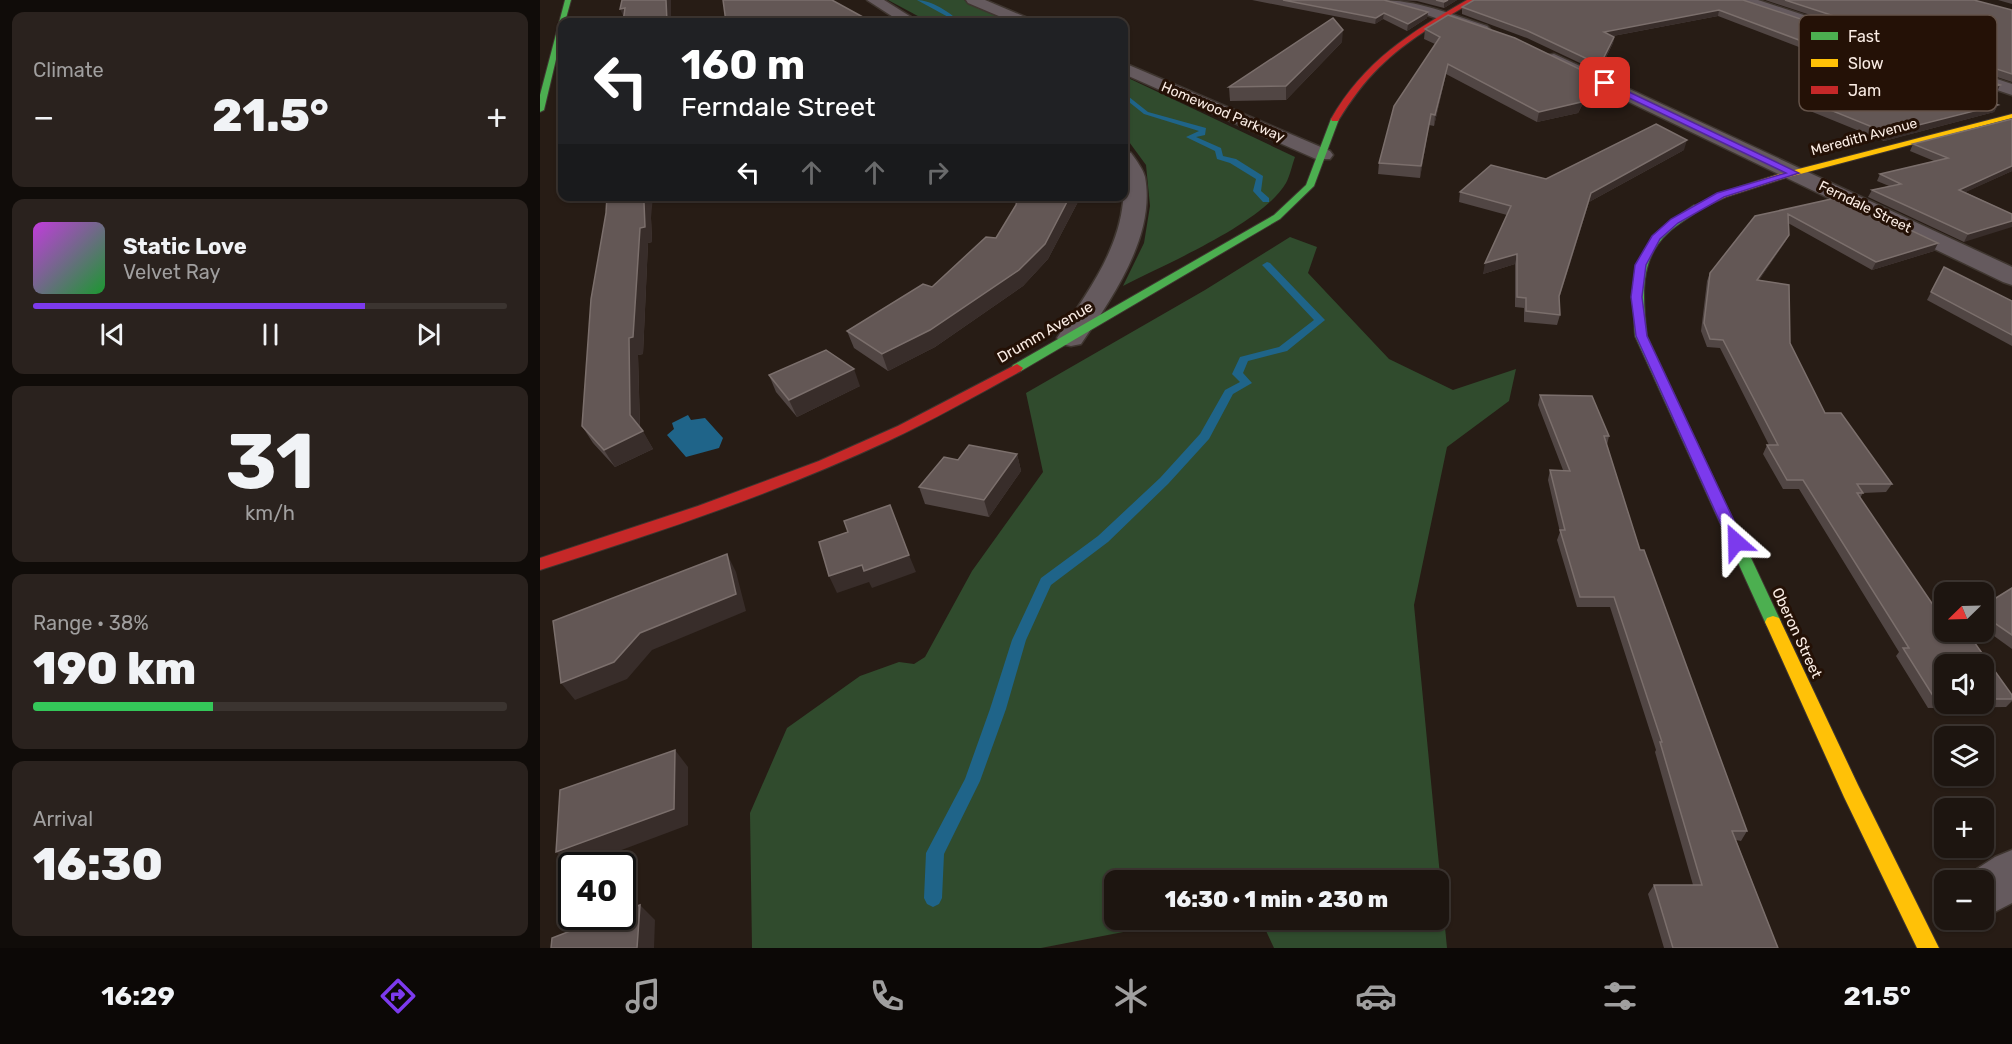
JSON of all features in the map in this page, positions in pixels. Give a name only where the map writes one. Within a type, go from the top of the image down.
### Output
[{"type":"street","points":[[563,18],[568,0]]},
{"type":"street","points":[[874,0],[904,18]]},
{"type":"street","points":[[973,0],[1016,18]]},
{"type":"street","points":[[1386,0],[1444,16],[1499,35]]},
{"type":"street","name":"Drumm Avenue","points":[[540,564],[709,508],[863,447],[961,399],[1071,338],[1103,317],[1194,267],[1277,217],[1310,186],[1342,105],[1364,75],[1391,50],[1471,0]]},
{"type":"street","points":[[1744,0],[1799,18]]},
{"type":"street","points":[[540,110],[558,39]]},
{"type":"street","name":"Ferndale Street","points":[[1541,53],[2012,277]]},
{"type":"street","name":"Homewood Parkway","points":[[1128,70],[1323,155]]},
{"type":"street","points":[[1997,85],[2012,90]]},
{"type":"street","name":"Meredith Avenue","points":[[1794,173],[2012,116]]},
{"type":"street","points":[[1071,338],[1099,294],[1125,246],[1133,219],[1134,176],[1128,165]]},
{"type":"street","name":"Oberon Street","points":[[1794,173],[1721,195],[1674,221],[1656,238],[1641,265],[1636,297],[1641,336],[1848,783],[1931,933]]},
{"type":"street","points":[[1994,886],[2012,874]]},
{"type":"green space","points":[[888,0],[964,0],[1004,18],[922,18]]},
{"type":"green space","points":[[1128,78],[1295,157],[1286,183],[1274,198],[1256,213],[1211,242],[1123,286],[1144,243],[1150,206],[1146,165],[1128,140]]},
{"type":"green space","points":[[1290,237],[1317,247],[1308,273],[1389,359],[1453,390],[1516,369],[1509,401],[1447,447],[1414,605],[1439,870],[1104,870],[1104,930],[1134,930],[1041,948],[752,948],[750,813],[787,728],[860,676],[899,662],[914,664],[925,657],[972,571],[1043,472],[1026,393],[1205,290]]},
{"type":"green space","points":[[1266,930],[1445,930],[1447,948],[1274,948]]},
{"type":"water","points":[[688,415],[691,420],[705,418],[723,438],[719,448],[686,457],[667,435],[674,429],[672,423]]},
{"type":"building","points":[[622,0],[666,0],[667,18],[624,18],[625,8],[620,9]]},
{"type":"building","points":[[723,0],[832,0],[865,18],[725,18]]},
{"type":"building","points":[[1283,0],[1384,0],[1428,12],[1408,24],[1384,13],[1376,18]]},
{"type":"building","points":[[1474,0],[1743,0],[1799,19],[1799,40],[1719,10],[1604,32],[1614,37],[1600,65],[1528,31],[1462,7]]},
{"type":"building","points":[[1785,0],[1974,0],[2012,10],[2012,74],[1997,69],[1997,15],[1831,15]]},
{"type":"building","points":[[1448,15],[1515,38],[1594,76],[1581,102],[1539,112],[1448,64],[1435,115],[1431,114],[1421,166],[1379,163],[1394,106],[1440,37],[1425,29]]},
{"type":"building","points":[[1333,18],[1343,30],[1286,86],[1229,87]]},
{"type":"building","points":[[1833,111],[1974,111],[1887,133]]},
{"type":"building","points":[[2012,119],[2012,166],[1959,190],[2012,214],[2012,221],[1968,234],[1872,190],[1901,184],[1880,174],[1948,158],[1913,144]]},
{"type":"building","points":[[1656,124],[1687,140],[1591,193],[1559,296],[1560,315],[1526,311],[1526,298],[1517,297],[1517,254],[1485,263],[1511,206],[1460,192],[1491,165],[1546,179]]},
{"type":"building","points":[[1840,197],[1938,243],[1876,262],[1788,214],[1789,235],[1757,280],[1789,285],[1790,343],[1825,413],[1841,413],[1892,484],[1857,484],[1863,493],[1857,493],[1934,606],[1934,642],[1974,642],[1983,654],[1934,654],[1934,697],[1903,648],[1909,648],[1803,480],[1787,480],[1767,445],[1778,445],[1723,340],[1710,339],[1704,323],[1710,273],[1755,216]]},
{"type":"building","points":[[607,201],[644,201],[645,227],[640,228],[633,337],[629,338],[630,415],[643,431],[604,450],[582,426],[591,299]]},
{"type":"building","points":[[1017,201],[1067,201],[1045,244],[1019,270],[930,330],[882,354],[847,331],[923,284],[932,287],[986,237],[996,238]]},
{"type":"building","points":[[1944,267],[2012,301],[2012,335],[1931,292]]},
{"type":"building","points":[[826,350],[854,369],[789,400],[769,375]]},
{"type":"building","points":[[1540,395],[1592,396],[1609,436],[1604,436],[1640,550],[1644,550],[1747,831],[1732,831],[1778,948],[1673,948],[1654,885],[1702,885],[1660,742],[1662,742],[1614,597],[1580,597],[1560,530],[1565,530],[1550,470],[1570,471]]},
{"type":"building","points":[[969,445],[1017,454],[984,500],[919,487],[944,457],[958,460]]},
{"type":"building","points":[[890,505],[909,555],[864,571],[862,565],[829,576],[819,542],[848,532],[844,521]]},
{"type":"building","points":[[727,554],[736,594],[640,633],[614,662],[561,683],[553,621]]},
{"type":"building","points":[[2012,588],[2012,635],[1994,623],[1994,599]]},
{"type":"building","points":[[1994,670],[2012,695],[2012,699],[1994,699]]},
{"type":"building","points":[[675,750],[674,809],[556,852],[560,790]]},
{"type":"building","points":[[640,905],[637,948],[551,948],[552,938],[573,930],[636,930],[636,907]]},
{"type":"waterway","points":[[920,0],[953,18]]},
{"type":"waterway","points":[[1128,98],[1146,113],[1203,130],[1202,133],[1190,137],[1218,150],[1220,157],[1233,161],[1260,178],[1257,191],[1266,200]]},
{"type":"waterway","points":[[933,898],[935,853],[972,781],[998,709],[1019,640],[1046,582],[1103,539],[1164,481],[1205,436],[1229,392],[1247,383],[1237,374],[1244,359],[1283,349],[1320,320],[1267,265]]},
{"type":"traffic: fast","points":[[563,18],[568,0]]},
{"type":"traffic: fast","points":[[540,110],[558,39]]},
{"type":"traffic: fast","points":[[1017,368],[1277,217],[1310,186],[1335,119]]},
{"type":"traffic: fast","points":[[1697,207],[1662,233],[1651,246],[1644,260],[1638,293],[1641,336],[1773,622]]},
{"type":"traffic: slow","points":[[1697,207],[1723,195],[1782,176],[2012,116]]},
{"type":"traffic: slow","points":[[1773,622],[1851,791],[1928,948]]},
{"type":"traffic: jam","points":[[1335,119],[1346,99],[1376,64],[1412,36],[1471,0]]},
{"type":"traffic: jam","points":[[540,564],[703,509],[823,464],[922,419],[1017,368]]},
{"type":"route","points":[[1605,83],[1794,173],[1721,195],[1674,221],[1656,238],[1641,265],[1636,297],[1641,336],[1736,542]]}]
